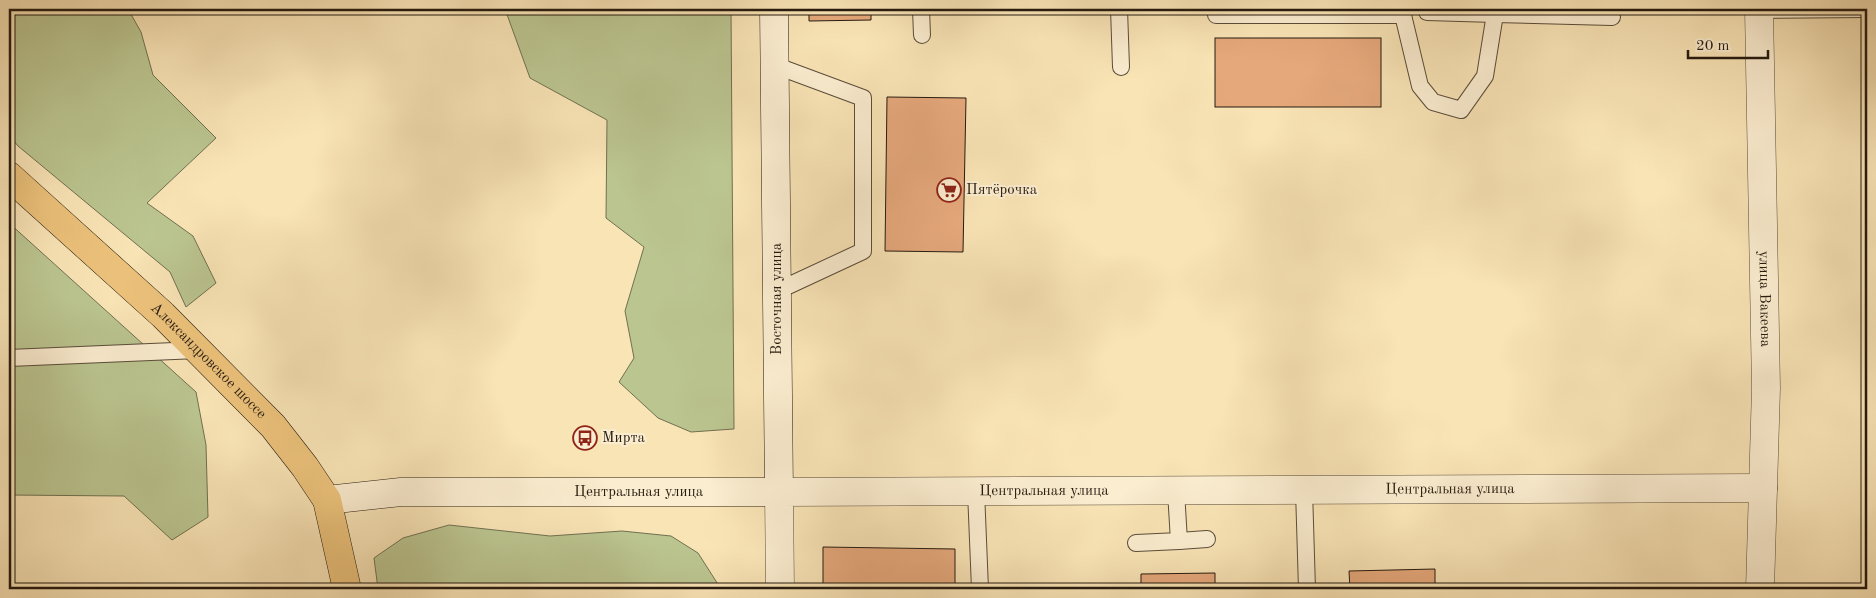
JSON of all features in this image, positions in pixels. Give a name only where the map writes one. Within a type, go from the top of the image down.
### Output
[{"type":"main road","name":"Александровское шоссе","points":[[9,176],[164,315],[273,426],[305,467],[327,500],[346,589]]},
{"type":"street","name":"Восточная улица","points":[[774,9],[780,589]]},
{"type":"street","name":"улица Вакеева","points":[[1759,9],[1766,388],[1760,589]]},
{"type":"street","name":"Центральная улица","points":[[327,500],[401,492],[976,492],[1763,488]]},
{"type":"lane","points":[[921,9],[922,35]]},
{"type":"lane","points":[[1119,9],[1121,67]]},
{"type":"lane","points":[[1759,9],[1867,9]]},
{"type":"lane","points":[[1216,15],[1403,12],[1420,86],[1433,102],[1461,110],[1485,76],[1495,14]]},
{"type":"lane","points":[[1427,12],[1612,17]]},
{"type":"lane","points":[[774,65],[863,98],[863,251],[777,291]]},
{"type":"lane","points":[[9,358],[198,350]]},
{"type":"lane","points":[[1304,490],[1307,589]]},
{"type":"lane","points":[[1176,491],[1179,541]]},
{"type":"lane","points":[[976,492],[980,589]]},
{"type":"lane","points":[[1136,543],[1207,539]]},
{"type":"green space","points":[[9,9],[128,9],[141,32],[153,75],[216,138],[147,203],[193,236],[216,283],[186,307],[170,272],[18,146],[9,135]]},
{"type":"green space","points":[[505,9],[731,9],[734,429],[691,432],[658,418],[619,382],[634,358],[625,311],[644,247],[606,218],[607,120],[530,78]]},
{"type":"green space","points":[[9,223],[196,392],[206,445],[208,517],[172,540],[124,496],[9,495]]},
{"type":"green space","points":[[449,525],[550,536],[622,531],[671,536],[698,553],[721,589],[378,589],[374,558],[403,538]]},
{"type":"building","points":[[809,9],[871,9],[871,20],[809,21]]},
{"type":"building","points":[[1215,38],[1381,38],[1381,107],[1215,107]]},
{"type":"building","points":[[887,97],[966,98],[963,252],[885,251]]},
{"type":"building","points":[[823,547],[955,549],[955,589],[823,589]]},
{"type":"building","points":[[1435,569],[1435,589],[1350,589],[1349,571]]},
{"type":"building","points":[[1215,573],[1215,589],[1141,589],[1141,574]]},
{"type":"place","name":"Пятёрочка","points":[[949,190]]},
{"type":"place","name":"Мирта","points":[[585,438]]}]
